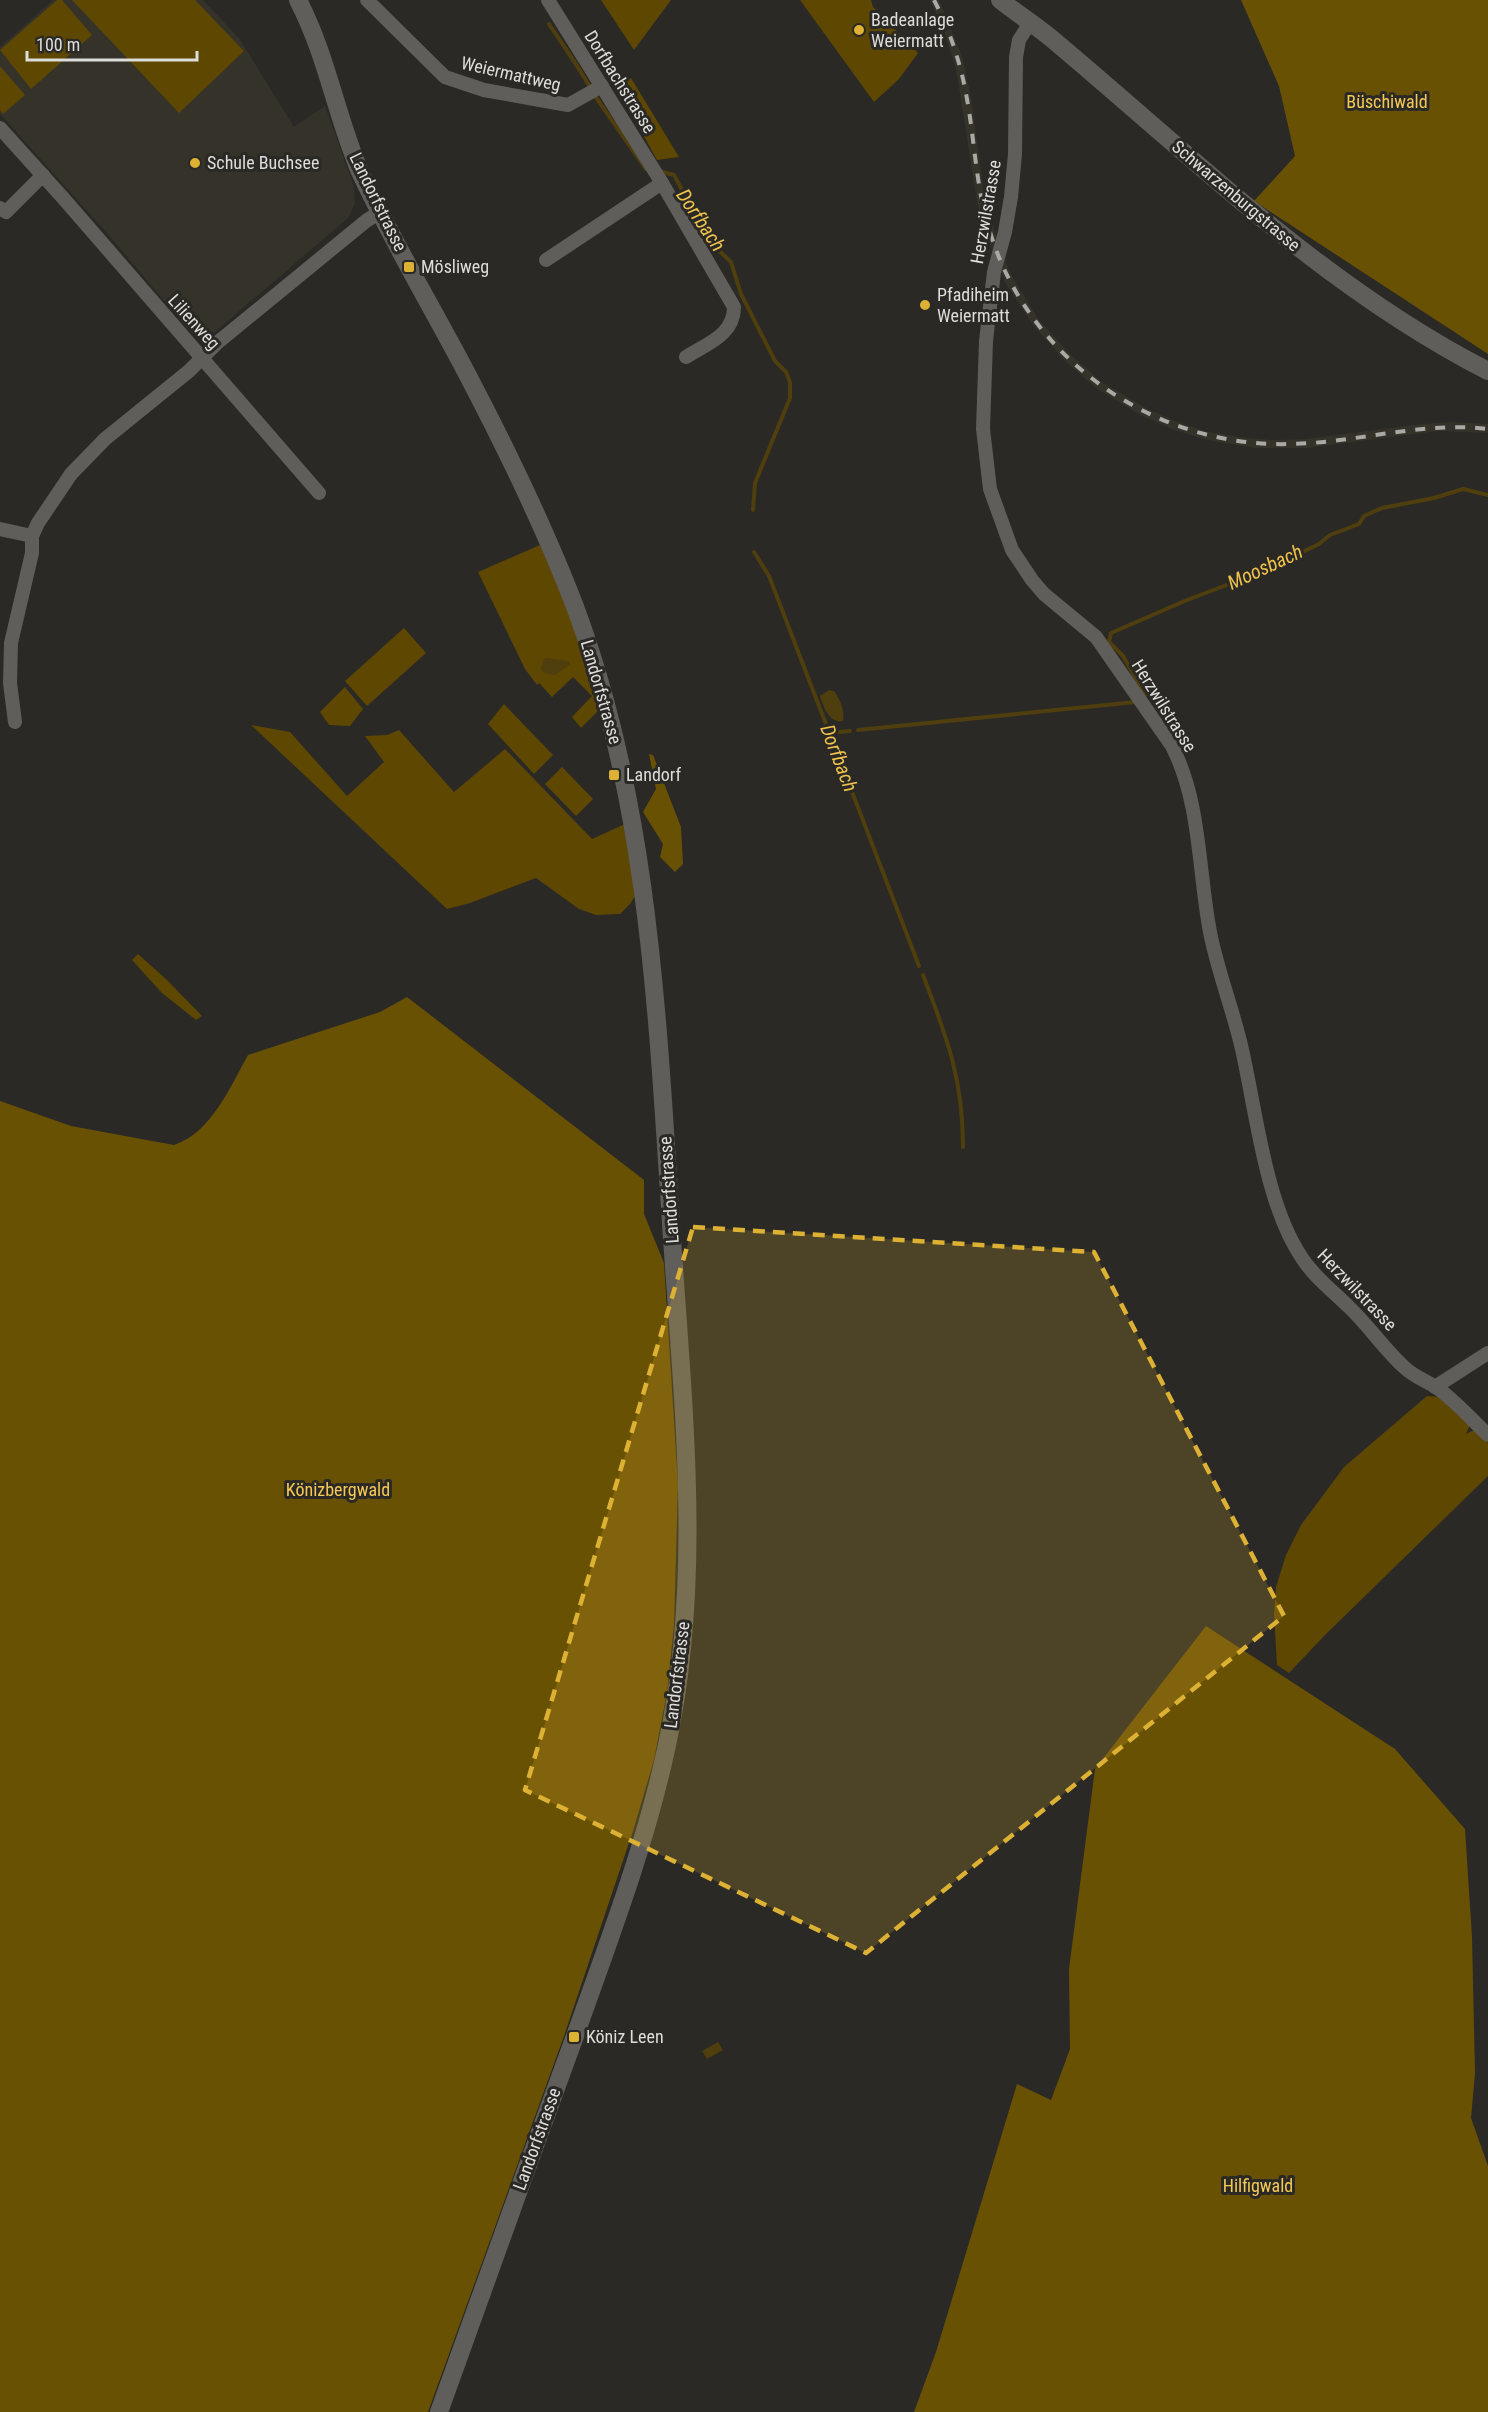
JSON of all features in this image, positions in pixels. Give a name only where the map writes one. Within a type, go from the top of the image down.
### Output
[{"type":"street","name":"Landorfstrasse","points":[[298,0],[326,66],[356,162],[380,212],[467,374],[537,517],[573,602],[611,721],[636,835],[648,918],[680,1343],[685,1459],[684,1624],[674,1712],[657,1790],[615,1922],[439,2412]]},
{"type":"street","name":"Weiermattweg","points":[[367,0],[445,77],[484,90],[568,105],[602,86]]},
{"type":"street","name":"Dorfbachstrasse","points":[[548,0],[662,183],[734,307],[734,319],[728,330],[686,357]]},
{"type":"street","name":"Schwarzenburgstrasse","points":[[1000,0],[1058,43],[1248,207],[1329,272],[1400,321],[1488,371]]},
{"type":"street","name":"Herzwilstrasse","points":[[1030,23],[1019,40],[1016,57],[1015,154],[1011,197],[1005,232],[994,272],[985,350],[984,450],[990,489],[997,513],[1012,550],[1032,580],[1044,594],[1096,637],[1172,746],[1180,763],[1191,800],[1213,947],[1236,1028],[1271,1185],[1286,1229],[1303,1260],[1324,1284],[1369,1326],[1404,1368],[1418,1379],[1436,1387],[1488,1435]]},
{"type":"street","name":"Lilienweg","points":[[0,128],[319,492]]},
{"type":"street","points":[[0,208],[6,212],[43,175]]},
{"type":"street","points":[[546,260],[662,183]]},
{"type":"street","points":[[15,722],[10,683],[11,643],[32,552],[32,536],[60,489],[85,458],[202,359],[216,343],[380,212]]},
{"type":"street","points":[[0,529],[32,536]]},
{"type":"street","points":[[1436,1387],[1488,1353]]},
{"type":"highlighted area","points":[[693,1227],[1094,1252],[1284,1616],[866,1953],[525,1790]]},
{"type":"shaded area","name":"Schule Buchsee","points":[[53,0],[203,0],[239,38],[294,127],[325,106],[354,187],[355,204],[348,218],[215,332],[192,334],[107,233],[0,114],[0,47]]},
{"type":"shaded area","points":[[57,0],[62,0],[92,35],[31,89],[0,50]]},
{"type":"shaded area","points":[[72,0],[195,0],[244,51],[179,113]]},
{"type":"shaded area","points":[[601,0],[671,0],[634,50]]},
{"type":"shaded area","name":"Badeanlage Weiermatt","points":[[800,0],[871,0],[873,7],[918,53],[899,79],[874,102]]},
{"type":"shaded area","points":[[930,0],[939,0],[962,56],[971,97],[985,200],[1002,254],[1013,278],[1039,320],[1070,354],[1102,382],[1146,408],[1175,421],[1205,431],[1238,437],[1271,440],[1306,439],[1452,422],[1488,424],[1488,433],[1438,431],[1307,448],[1254,448],[1203,439],[1172,429],[1142,416],[1097,389],[1064,360],[1033,325],[1005,282],[992,251],[977,202],[956,68]]},
{"type":"shaded area","points":[[0,66],[25,95],[3,114],[0,110]]},
{"type":"shaded area","points":[[631,78],[679,157],[657,160],[617,87]]},
{"type":"shaded area","points":[[540,545],[567,606],[599,710],[581,728],[572,717],[592,696],[573,677],[552,697],[539,683],[537,685],[525,669],[478,572]]},
{"type":"shaded area","points":[[404,628],[426,653],[367,706],[345,681]]},
{"type":"shaded area","points":[[546,658],[568,661],[570,664],[555,675],[544,673],[541,669],[543,660]]},
{"type":"shaded area","points":[[345,687],[363,709],[350,726],[329,725],[320,712]]},
{"type":"shaded area","points":[[829,690],[834,691],[840,701],[843,721],[834,720],[823,705],[820,696]]},
{"type":"shaded area","points":[[504,704],[553,755],[534,774],[488,724]]},
{"type":"shaded area","points":[[251,725],[290,732],[347,796],[384,762],[365,736],[387,735],[399,730],[454,792],[505,749],[592,839],[625,824],[637,893],[620,914],[596,915],[579,909],[536,878],[470,903],[447,909]]},
{"type":"shaded area","points":[[562,767],[593,799],[576,816],[545,784]]},
{"type":"shaded area","points":[[138,954],[202,1016],[196,1020],[162,993],[132,960]]},
{"type":"shaded area","points":[[1427,1396],[1440,1397],[1470,1425],[1466,1434],[1476,1429],[1488,1443],[1488,1476],[1289,1673],[1277,1665],[1274,1614],[1276,1587],[1286,1555],[1301,1525],[1344,1467]]},
{"type":"shaded area","points":[[718,2042],[723,2050],[707,2059],[702,2051]]},
{"type":"green space","name":"Büschiwald","points":[[1241,0],[1488,0],[1488,354],[1254,201],[1295,156],[1279,86]]},
{"type":"green space","points":[[649,754],[653,755],[681,827],[683,864],[675,872],[660,857],[663,844],[643,812],[656,789]]},
{"type":"green space","name":"Könizbergwald","points":[[407,997],[644,1180],[644,1214],[664,1263],[678,1484],[674,1625],[667,1692],[654,1760],[633,1831],[564,2036],[428,2412],[0,2412],[0,1101],[71,1126],[174,1145],[187,1139],[209,1120],[248,1055],[380,1012]]},
{"type":"green space","name":"Hilfigwald","points":[[1206,1626],[1395,1749],[1465,1829],[1472,1937],[1475,2073],[1471,2118],[1488,2166],[1488,2412],[914,2412],[936,2352],[1017,2084],[1051,2100],[1070,2049],[1069,1969],[1095,1769]]},
{"type":"waterway","name":"Dorfbach","points":[[549,24],[646,169]]},
{"type":"waterway","name":"Dorfbach","points":[[659,171],[674,175],[681,188],[684,201],[706,222],[713,245],[731,262],[741,294],[775,361],[786,372],[790,382],[790,398],[755,483],[753,510]]},
{"type":"waterway","name":"Moosbach","points":[[1145,695],[1123,656],[1109,642],[1111,633],[1187,600],[1261,572],[1319,544],[1330,535],[1359,524],[1364,516],[1382,508],[1434,498],[1463,489],[1488,495]]},
{"type":"waterway","name":"Dorfbach","points":[[754,552],[769,576],[919,966]]},
{"type":"waterway","name":"Moosbach","points":[[858,730],[1136,702]]},
{"type":"waterway","name":"Moosbach","points":[[828,733],[850,731]]},
{"type":"waterway","name":"Dorfbach","points":[[923,975],[957,1079],[963,1147]]},
{"type":"railway","points":[[934,0],[950,36],[962,73],[985,216],[1009,278],[1035,320],[1067,357],[1105,388],[1147,413],[1192,431],[1241,441],[1315,443],[1413,430],[1463,427],[1488,429]]},
{"type":"place","name":"Badeanlage Weiermatt","points":[[859,30]]},
{"type":"place","name":"Schule Buchsee","points":[[195,163]]},
{"type":"place","name":"Mösliweg","points":[[409,267]]},
{"type":"place","name":"Pfadiheim Weiermatt","points":[[925,305]]},
{"type":"place","name":"Landorf","points":[[614,775]]},
{"type":"place","name":"Köniz Leen","points":[[574,2037]]}]
